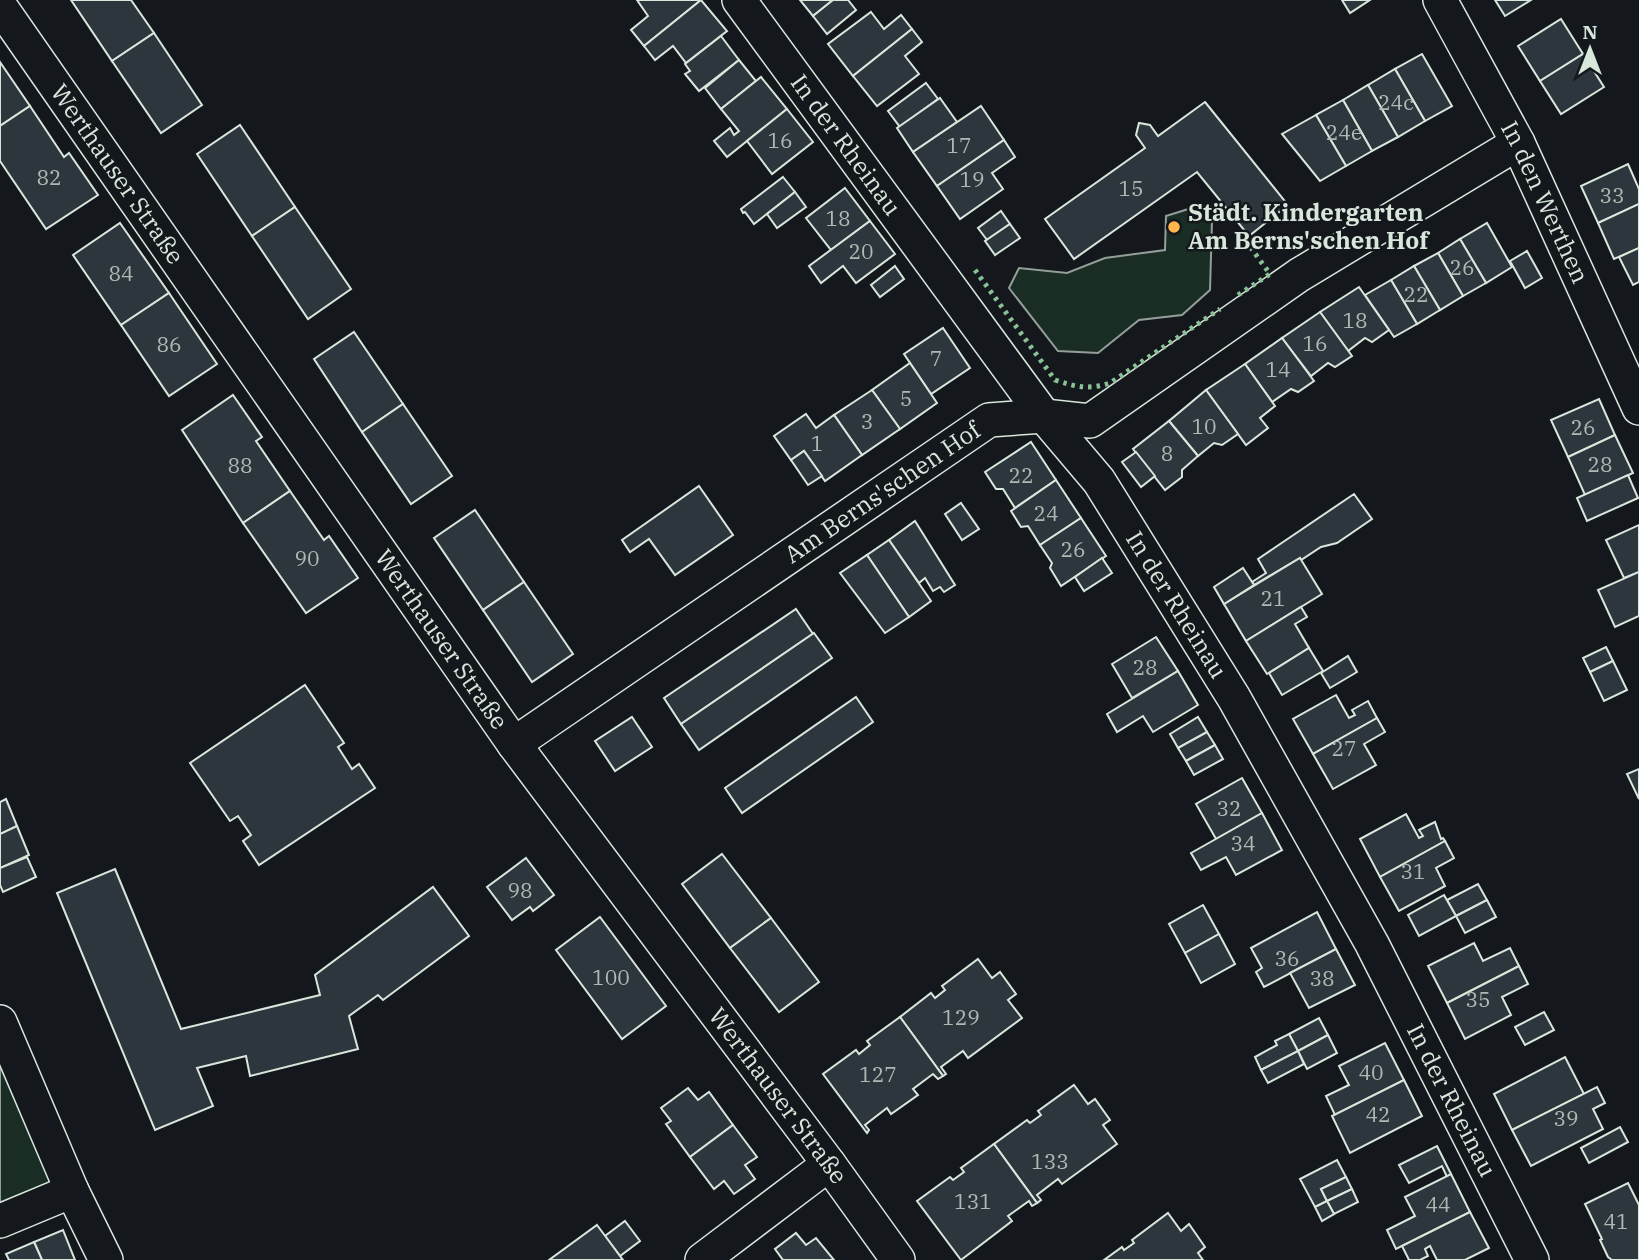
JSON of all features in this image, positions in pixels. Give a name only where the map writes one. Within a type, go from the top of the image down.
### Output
[{"type":"street","name":"In der Rheinau","points":[[739,0],[1044,416],[1099,481],[1234,698],[1372,944],[1532,1260]]},
{"type":"street","name":"In den Werthen","points":[[1440,0],[1518,144],[1639,408]]},
{"type":"street","name":"Werthauser Straße","points":[[0,6],[514,744],[898,1260]]},
{"type":"street","name":"Am Berns'schen Hof","points":[[514,744],[989,420],[1044,416],[1090,421],[1298,275],[1518,144]]},
{"type":"street","points":[[0,1022],[72,1191],[106,1260]]},
{"type":"street","points":[[702,1260],[829,1164]]},
{"type":"street","points":[[0,1221],[72,1191]]},
{"type":"green space","points":[[1198,206],[1212,221],[1210,290],[1182,315],[1139,320],[1098,353],[1058,351],[1009,288],[1019,268],[1067,273],[1105,258],[1165,250],[1166,216]]},
{"type":"green space","points":[[0,1057],[53,1181],[0,1203]]},
{"type":"building","points":[[71,0],[131,0],[154,33],[112,61]]},
{"type":"building","points":[[637,0],[701,0],[644,46],[631,30],[648,16]]},
{"type":"building","points":[[701,0],[727,31],[686,63],[673,46],[655,60],[644,46]]},
{"type":"building","points":[[800,0],[833,0],[813,16]]},
{"type":"building","points":[[833,0],[848,0],[856,10],[827,34],[813,16]]},
{"type":"building","points":[[1342,0],[1370,0],[1350,13]]},
{"type":"building","points":[[1495,0],[1531,0],[1505,16]]},
{"type":"building","points":[[871,12],[884,29],[901,15],[912,29],[853,76],[828,44]]},
{"type":"building","points":[[1561,19],[1583,54],[1540,81],[1518,46]]},
{"type":"building","points":[[912,29],[922,42],[905,56],[919,74],[877,106],[853,76]]},
{"type":"building","points":[[154,33],[202,105],[161,133],[112,61]]},
{"type":"building","points":[[721,36],[739,60],[699,91],[685,74],[690,71],[685,64]]},
{"type":"building","points":[[1422,54],[1452,106],[1425,121],[1395,69]]},
{"type":"building","points":[[1583,54],[1604,87],[1561,114],[1540,81]]},
{"type":"building","points":[[739,60],[756,81],[721,109],[705,88]]},
{"type":"building","points":[[0,62],[30,106],[0,126]]},
{"type":"building","points":[[1395,69],[1425,121],[1398,137],[1368,85]]},
{"type":"building","points":[[761,77],[787,109],[727,157],[714,141],[730,128],[734,135],[739,131],[721,109]]},
{"type":"building","points":[[926,83],[938,99],[900,127],[888,111]]},
{"type":"building","points":[[1368,85],[1398,137],[1372,151],[1343,100]]},
{"type":"building","points":[[940,98],[957,122],[913,152],[897,128]]},
{"type":"building","points":[[1343,100],[1372,151],[1346,166],[1316,115]]},
{"type":"building","points":[[1205,102],[1288,205],[1249,236],[1197,172],[1074,259],[1045,219],[1145,148],[1136,135],[1139,123],[1150,125],[1158,136]]},
{"type":"building","points":[[30,106],[64,157],[69,153],[98,195],[46,229],[0,161],[0,126]]},
{"type":"building","points":[[981,106],[1004,140],[937,186],[913,152]]},
{"type":"building","points":[[787,109],[813,142],[772,174],[747,141]]},
{"type":"building","points":[[1316,115],[1346,166],[1320,181],[1282,134]]},
{"type":"building","points":[[240,125],[295,207],[252,236],[197,154]]},
{"type":"building","points":[[1004,140],[1015,157],[992,173],[1003,189],[960,219],[937,186]]},
{"type":"building","points":[[1628,164],[1639,189],[1639,204],[1598,223],[1581,186]]},
{"type":"building","points":[[783,177],[795,192],[754,224],[741,209]]},
{"type":"building","points":[[845,188],[870,221],[831,250],[806,218]]},
{"type":"building","points":[[795,192],[806,207],[777,228],[767,214]]},
{"type":"building","points":[[1639,204],[1639,248],[1614,259],[1598,223]]},
{"type":"building","points":[[295,207],[351,289],[308,319],[252,236]]},
{"type":"building","points":[[1001,211],[1010,224],[987,240],[978,228]]},
{"type":"building","points":[[870,221],[895,254],[856,283],[843,266],[821,283],[809,266]]},
{"type":"building","points":[[120,223],[169,293],[121,325],[73,255]]},
{"type":"building","points":[[1487,223],[1512,267],[1486,283],[1460,239]]},
{"type":"building","points":[[1010,224],[1020,238],[995,255],[985,241]]},
{"type":"building","points":[[1460,239],[1486,283],[1463,296],[1438,253]]},
{"type":"building","points":[[1639,248],[1639,282],[1633,285],[1619,257]]},
{"type":"building","points":[[1527,251],[1542,278],[1525,288],[1510,261]]},
{"type":"building","points":[[1438,253],[1463,296],[1440,310],[1414,266]]},
{"type":"building","points":[[895,266],[904,279],[880,297],[871,285]]},
{"type":"building","points":[[1414,266],[1440,310],[1417,324],[1391,280]]},
{"type":"building","points":[[1391,280],[1417,324],[1394,337],[1365,295]]},
{"type":"building","points":[[1359,287],[1389,330],[1372,342],[1365,338],[1348,351],[1320,312]]},
{"type":"building","points":[[169,293],[217,364],[169,396],[121,325]]},
{"type":"building","points":[[1320,312],[1352,356],[1335,367],[1328,363],[1311,376],[1282,338]]},
{"type":"building","points":[[943,328],[970,368],[931,394],[904,354]]},
{"type":"building","points":[[354,332],[403,404],[362,432],[314,359]]},
{"type":"building","points":[[1282,338],[1314,381],[1298,392],[1291,389],[1272,402],[1245,364]]},
{"type":"building","points":[[910,363],[937,403],[900,429],[872,390]]},
{"type":"building","points":[[1245,364],[1275,406],[1260,418],[1268,428],[1246,445],[1206,390]]},
{"type":"building","points":[[872,390],[900,429],[862,455],[834,415]]},
{"type":"building","points":[[1206,390],[1238,434],[1222,445],[1214,443],[1198,456],[1169,421]]},
{"type":"building","points":[[233,395],[262,437],[256,441],[290,491],[243,523],[182,430]]},
{"type":"building","points":[[1599,399],[1615,435],[1568,457],[1551,420]]},
{"type":"building","points":[[403,404],[452,476],[411,504],[362,432]]},
{"type":"building","points":[[806,414],[816,428],[834,415],[862,455],[825,481],[804,451],[791,460],[774,436]]},
{"type":"building","points":[[1169,421],[1198,456],[1182,470],[1182,477],[1165,490],[1133,449]]},
{"type":"building","points":[[1615,435],[1633,473],[1585,495],[1568,457]]},
{"type":"building","points":[[1031,442],[1056,480],[1015,508],[1003,489],[996,489],[985,472]]},
{"type":"building","points":[[804,451],[822,476],[808,485],[791,460]]},
{"type":"building","points":[[1136,452],[1155,476],[1141,487],[1122,462]]},
{"type":"building","points":[[1628,475],[1638,498],[1587,521],[1577,498]]},
{"type":"building","points":[[1056,480],[1081,518],[1040,545],[1028,526],[1021,527],[1011,511]]},
{"type":"building","points":[[699,486],[733,535],[675,575],[649,539],[630,552],[622,540]]},
{"type":"building","points":[[290,491],[324,540],[329,536],[358,578],[306,613],[243,523]]},
{"type":"building","points":[[1354,494],[1372,519],[1337,543],[1321,547],[1254,585],[1252,582],[1266,573],[1258,559]]},
{"type":"building","points":[[961,503],[979,529],[962,540],[945,514]]},
{"type":"building","points":[[475,510],[524,582],[483,610],[434,538]]},
{"type":"building","points":[[1081,518],[1106,556],[1061,586],[1050,568],[1052,563],[1040,545]]},
{"type":"building","points":[[915,521],[955,585],[944,592],[940,587],[933,591],[925,578],[919,583],[889,540]]},
{"type":"building","points":[[1639,525],[1639,572],[1624,578],[1606,540]]},
{"type":"building","points":[[889,540],[931,601],[909,617],[867,555]]},
{"type":"building","points":[[867,555],[909,617],[885,633],[840,573]]},
{"type":"building","points":[[1102,558],[1112,573],[1084,591],[1075,577]]},
{"type":"building","points":[[1300,558],[1322,594],[1246,641],[1224,604]]},
{"type":"building","points":[[1243,568],[1254,585],[1224,604],[1214,587]]},
{"type":"building","points":[[1639,572],[1639,616],[1615,627],[1598,590]]},
{"type":"building","points":[[524,582],[573,654],[532,682],[483,610]]},
{"type":"building","points":[[1301,607],[1307,617],[1295,624],[1309,648],[1267,674],[1246,641]]},
{"type":"building","points":[[796,609],[813,634],[681,724],[664,698]]},
{"type":"building","points":[[814,633],[832,658],[699,750],[681,724]]},
{"type":"building","points":[[1156,637],[1178,671],[1132,698],[1112,664]]},
{"type":"building","points":[[1606,647],[1613,661],[1590,672],[1583,658]]},
{"type":"building","points":[[1309,648],[1323,671],[1282,695],[1269,673]]},
{"type":"building","points":[[1348,656],[1357,672],[1330,688],[1321,673]]},
{"type":"building","points":[[1613,661],[1627,690],[1604,701],[1590,672]]},
{"type":"building","points":[[1178,671],[1198,705],[1153,732],[1143,716],[1117,732],[1107,714]]},
{"type":"building","points":[[305,685],[344,743],[338,747],[352,769],[359,764],[375,788],[259,865],[243,841],[251,835],[238,816],[230,821],[190,763]]},
{"type":"building","points":[[1336,695],[1349,718],[1355,715],[1352,710],[1368,701],[1377,718],[1313,754],[1293,719]]},
{"type":"building","points":[[856,697],[873,722],[742,813],[725,788]]},
{"type":"building","points":[[632,717],[652,747],[615,771],[595,741]]},
{"type":"building","points":[[1198,717],[1207,732],[1178,748],[1170,734]]},
{"type":"building","points":[[1377,718],[1385,732],[1364,744],[1376,765],[1333,789],[1313,754]]},
{"type":"building","points":[[1207,732],[1215,745],[1186,761],[1178,748]]},
{"type":"building","points":[[1215,745],[1223,759],[1194,775],[1186,761]]},
{"type":"building","points":[[1639,769],[1639,799],[1627,774]]},
{"type":"building","points":[[1242,778],[1262,813],[1216,839],[1196,804]]},
{"type":"building","points":[[6,799],[17,826],[0,834],[0,802]]},
{"type":"building","points":[[1262,813],[1282,850],[1236,875],[1226,857],[1201,870],[1191,853]]},
{"type":"building","points":[[1406,814],[1419,838],[1423,836],[1419,830],[1435,822],[1441,839],[1445,841],[1380,877],[1360,839]]},
{"type":"building","points":[[17,826],[29,855],[0,868],[0,834]]},
{"type":"building","points":[[1445,841],[1454,858],[1436,868],[1445,886],[1399,911],[1380,877]]},
{"type":"building","points":[[722,854],[771,918],[730,948],[682,884]]},
{"type":"building","points":[[27,857],[36,877],[3,892],[0,885],[0,868]]},
{"type":"building","points":[[526,858],[554,895],[533,911],[530,907],[512,920],[487,887]]},
{"type":"building","points":[[115,869],[181,1029],[320,995],[315,975],[433,887],[469,936],[383,1000],[378,995],[349,1016],[358,1049],[250,1076],[246,1056],[197,1068],[213,1106],[155,1130],[57,893]]},
{"type":"building","points":[[1478,884],[1487,900],[1456,916],[1447,900]]},
{"type":"building","points":[[1444,895],[1456,916],[1419,936],[1408,915]]},
{"type":"building","points":[[1487,900],[1496,917],[1465,933],[1456,916]]},
{"type":"building","points":[[1203,905],[1219,934],[1185,953],[1169,924]]},
{"type":"building","points":[[1317,912],[1336,949],[1264,987],[1256,972],[1262,968],[1251,948]]},
{"type":"building","points":[[600,917],[666,1006],[622,1039],[556,950]]},
{"type":"building","points":[[771,918],[819,982],[779,1012],[730,948]]},
{"type":"building","points":[[1219,934],[1235,964],[1201,983],[1185,953]]},
{"type":"building","points":[[1474,943],[1483,961],[1510,948],[1519,966],[1447,1003],[1428,966]]},
{"type":"building","points":[[1336,949],[1355,985],[1309,1008],[1290,973]]},
{"type":"building","points":[[978,959],[992,978],[1000,972],[1016,994],[1008,1000],[1022,1018],[968,1058],[963,1051],[941,1067],[946,1074],[943,1076],[900,1017],[931,993],[935,998],[945,990],[942,986]]},
{"type":"building","points":[[1519,966],[1528,984],[1502,997],[1511,1015],[1465,1039],[1447,1003]]},
{"type":"building","points":[[1544,1012],[1554,1030],[1525,1045],[1515,1027]]},
{"type":"building","points":[[900,1017],[943,1076],[938,1079],[933,1074],[913,1089],[918,1095],[891,1114],[887,1108],[865,1125],[869,1130],[867,1133],[823,1074],[856,1050],[859,1054],[870,1045],[867,1041]]},
{"type":"building","points":[[1319,1018],[1328,1035],[1298,1051],[1289,1034]]},
{"type":"building","points":[[1289,1034],[1298,1051],[1261,1070],[1255,1057],[1277,1045],[1275,1041]]},
{"type":"building","points":[[1328,1035],[1337,1053],[1307,1069],[1298,1051]]},
{"type":"building","points":[[1385,1043],[1404,1080],[1335,1115],[1326,1096],[1349,1085],[1339,1066]]},
{"type":"building","points":[[1298,1051],[1304,1064],[1268,1083],[1261,1070]]},
{"type":"building","points":[[1565,1057],[1584,1094],[1512,1130],[1494,1094]]},
{"type":"building","points":[[1404,1080],[1422,1116],[1350,1153],[1332,1116]]},
{"type":"building","points":[[1074,1085],[1088,1104],[1095,1099],[1110,1120],[1103,1125],[1117,1144],[1062,1184],[1058,1179],[1037,1195],[1041,1200],[1037,1203],[994,1144],[1027,1120],[1030,1123],[1041,1115],[1038,1111]]},
{"type":"building","points":[[1597,1087],[1605,1103],[1593,1109],[1603,1129],[1531,1166],[1512,1130]]},
{"type":"building","points":[[688,1088],[698,1100],[709,1092],[733,1125],[690,1157],[666,1124],[671,1121],[661,1108]]},
{"type":"building","points":[[733,1125],[757,1157],[745,1165],[755,1179],[734,1194],[724,1181],[714,1189],[690,1157]]},
{"type":"building","points":[[1620,1127],[1628,1142],[1589,1163],[1581,1148]]},
{"type":"building","points":[[994,1144],[1037,1203],[1032,1206],[1029,1201],[1008,1216],[1012,1221],[961,1260],[917,1201],[950,1177],[953,1180],[964,1172],[961,1168]]},
{"type":"building","points":[[1437,1146],[1451,1174],[1447,1177],[1442,1166],[1409,1183],[1399,1165]]},
{"type":"building","points":[[1337,1160],[1346,1177],[1321,1189],[1327,1201],[1315,1207],[1300,1179]]},
{"type":"building","points":[[1451,1174],[1470,1212],[1396,1249],[1387,1230],[1415,1216],[1405,1197]]},
{"type":"building","points":[[1346,1177],[1352,1189],[1327,1201],[1321,1189]]},
{"type":"building","points":[[1628,1183],[1639,1205],[1639,1260],[1612,1260],[1608,1257],[1585,1204]]},
{"type":"building","points":[[1352,1189],[1358,1202],[1334,1214],[1327,1201]]},
{"type":"building","points":[[1327,1201],[1334,1214],[1322,1221],[1315,1207]]},
{"type":"building","points":[[1470,1212],[1489,1248],[1465,1260],[1437,1260],[1430,1246],[1425,1249],[1428,1256],[1420,1260],[1409,1260],[1402,1246]]},
{"type":"building","points":[[1168,1213],[1181,1231],[1189,1224],[1205,1247],[1198,1253],[1203,1260],[1104,1260],[1122,1247],[1124,1250],[1134,1243],[1132,1240]]},
{"type":"building","points":[[625,1221],[640,1241],[620,1256],[605,1236]]},
{"type":"building","points":[[597,1225],[623,1260],[549,1260]]},
{"type":"building","points":[[63,1230],[75,1260],[42,1260],[34,1242]]},
{"type":"building","points":[[796,1233],[806,1245],[816,1238],[834,1260],[783,1260],[775,1249]]},
{"type":"building","points":[[34,1242],[42,1260],[9,1260],[6,1254]]},
{"type":"hedge","points":[[1238,295],[1270,274],[1248,244],[1249,236]]},
{"type":"hedge","points":[[975,270],[1055,380],[1076,386],[1089,387],[1110,383],[1220,309]]},
{"type":"place","name":"Städt. Kindergarten Am Berns'schen Hof","points":[[1174,227]]}]
